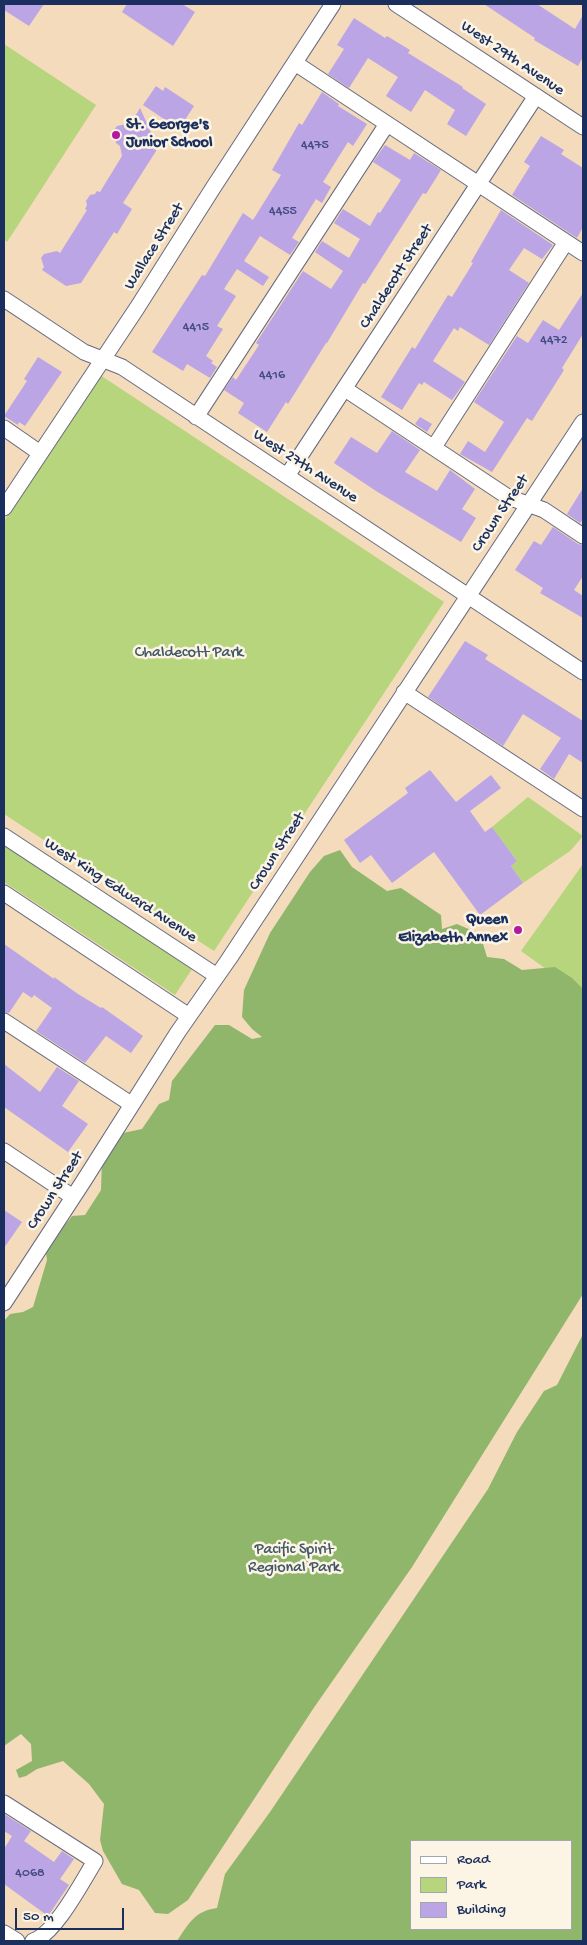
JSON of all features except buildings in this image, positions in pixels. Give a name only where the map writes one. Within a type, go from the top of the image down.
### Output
[{"type":"street","name":"Wallace Street","points":[[4,508],[104,359],[333,4]]},
{"type":"street","name":"West 29th Avenue","points":[[396,4],[583,127]]},
{"type":"street","points":[[295,63],[583,253]]},
{"type":"street","name":"Chaldecott Street","points":[[287,476],[536,96]]},
{"type":"street","points":[[196,417],[387,124]]},
{"type":"street","points":[[434,447],[566,242]]},
{"type":"street","name":"West 27th Avenue","points":[[4,299],[84,352],[122,367],[583,672]]},
{"type":"street","points":[[345,388],[508,497],[544,510],[583,536]]},
{"type":"street","name":"Crown Street","points":[[4,1303],[9,1284],[73,1197],[131,1104],[583,422]]},
{"type":"street","points":[[4,428],[40,453]]},
{"type":"street","points":[[404,692],[583,809]]},
{"type":"street","name":"West King Edward Avenue","points":[[4,836],[217,976]]},
{"type":"street","points":[[4,892],[189,1016]]},
{"type":"street","points":[[4,1021],[131,1104]]},
{"type":"street","points":[[4,1151],[73,1197]]},
{"type":"street","points":[[4,1803],[95,1861],[54,1925],[39,1939],[33,1941]]},
{"type":"street","points":[[4,1933],[17,1941]]},
{"type":"green space","points":[[4,44],[96,105],[7,242],[4,239]]},
{"type":"green space","name":"Chaldecott Park","points":[[100,375],[444,602],[214,951],[4,814],[4,521]]},
{"type":"green space","points":[[528,797],[583,836],[570,851],[523,883],[511,866],[517,861],[492,827]]},
{"type":"green space","points":[[4,844],[192,969],[175,995],[4,882]]},
{"type":"green space","name":"Pacific Spirit Regional Park","points":[[340,850],[352,867],[387,891],[401,888],[441,915],[442,929],[457,924],[480,934],[487,957],[504,959],[522,970],[555,967],[572,978],[583,989],[583,1294],[412,1567],[313,1709],[188,1900],[168,1914],[155,1913],[139,1890],[122,1884],[103,1851],[100,1840],[104,1804],[89,1784],[63,1761],[37,1769],[19,1778],[16,1770],[32,1761],[31,1744],[21,1734],[4,1746],[4,1321],[10,1314],[23,1312],[33,1307],[47,1260],[45,1246],[72,1216],[85,1215],[101,1190],[102,1159],[123,1133],[142,1129],[159,1104],[169,1100],[172,1081],[215,1025],[229,1025],[252,1039],[262,1037],[242,1017],[244,990],[270,933],[310,872],[324,856]]},
{"type":"green space","points":[[583,864],[583,991],[581,994],[521,951]]},
{"type":"green space","points":[[583,1334],[583,1941],[177,1941],[193,1919],[203,1912],[217,1908],[225,1874],[270,1812],[488,1489],[517,1432],[544,1391],[557,1385]]},
{"type":"place","name":"St. George's Junior School","points":[[116,135]]},
{"type":"place","name":"Queen Elizabeth Annex","points":[[518,930]]}]
